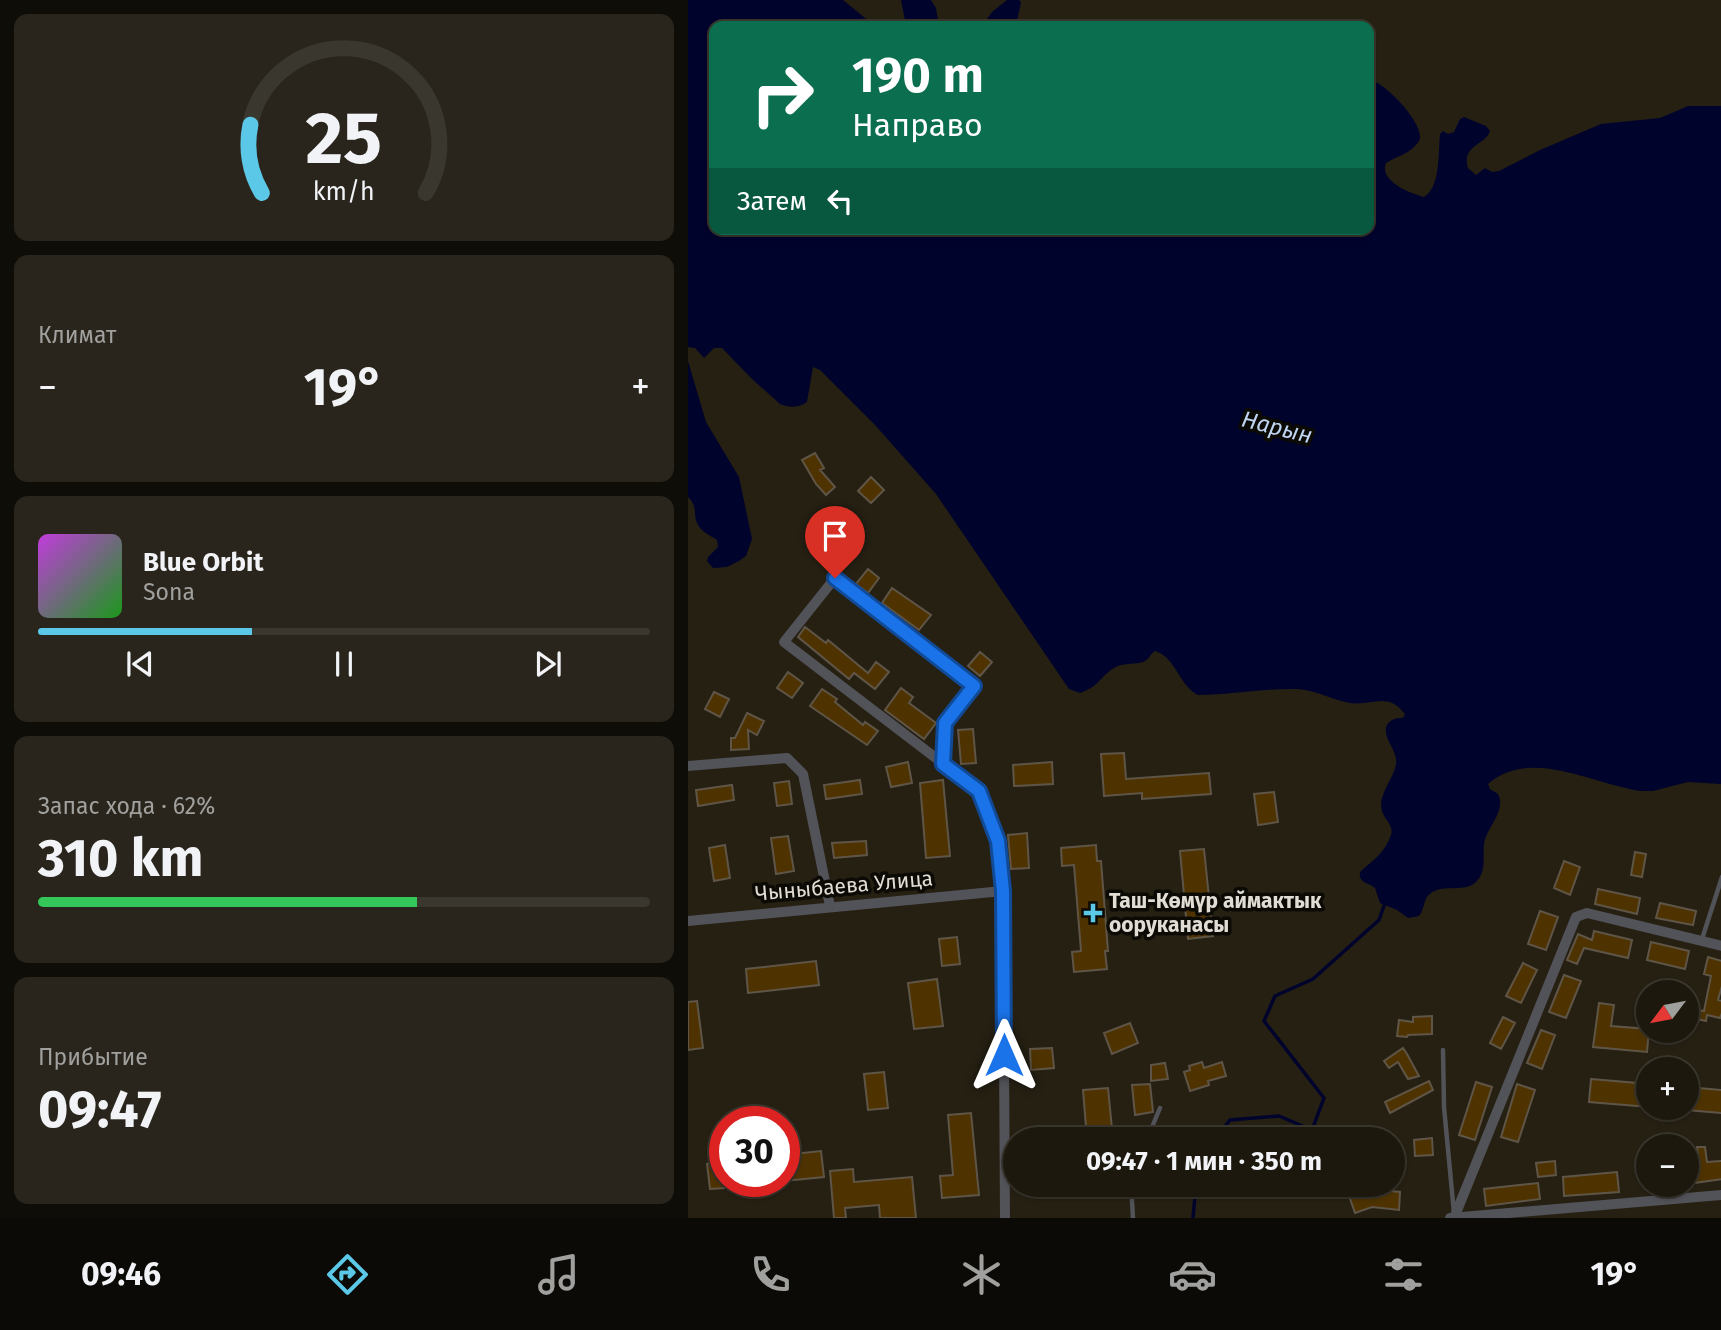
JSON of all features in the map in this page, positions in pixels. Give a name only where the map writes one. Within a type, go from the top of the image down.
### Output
[{"type":"street","points":[[943,764],[945,723],[974,686],[835,578],[784,642],[943,764],[979,791],[998,841],[1003,891],[1005,1218]]},
{"type":"street","points":[[688,766],[787,758],[803,774],[830,906]]},
{"type":"street","name":"Чыныбаева Улица","points":[[688,921],[1003,891]]},
{"type":"street","points":[[1454,1218],[1576,917],[1587,913],[1721,946]]},
{"type":"street","points":[[1449,1218],[1721,1195]]},
{"type":"lane","points":[[1702,942],[1721,877]]},
{"type":"lane","points":[[1443,1050],[1444,1107],[1454,1218]]},
{"type":"lane","points":[[1152,1127],[1160,1108]]},
{"type":"lane","points":[[1132,1197],[1133,1218]]},
{"type":"water","name":"Нарын","points":[[688,0],[843,0],[871,21],[709,21],[709,235],[1374,235],[1375,82],[1405,108],[1420,135],[1419,141],[1412,149],[1386,163],[1387,175],[1397,185],[1424,197],[1436,177],[1440,134],[1443,131],[1448,134],[1454,132],[1460,119],[1464,117],[1486,126],[1490,131],[1468,154],[1468,168],[1476,175],[1485,168],[1492,172],[1499,171],[1601,124],[1660,118],[1688,106],[1721,106],[1721,784],[1688,782],[1653,791],[1640,791],[1542,768],[1523,768],[1505,773],[1488,784],[1490,789],[1498,794],[1500,805],[1485,839],[1483,866],[1477,881],[1467,887],[1442,889],[1431,893],[1419,916],[1408,918],[1380,903],[1375,888],[1360,876],[1360,872],[1382,852],[1391,835],[1391,828],[1381,805],[1396,764],[1386,728],[1390,721],[1403,718],[1405,714],[1398,707],[1386,701],[1350,703],[1297,689],[1198,695],[1186,685],[1168,659],[1155,651],[1143,662],[1115,667],[1094,686],[1080,693],[1069,689],[936,494],[875,425],[820,370],[813,367],[807,402],[787,406],[780,404],[722,348],[714,348],[704,358],[695,348],[688,347]]},
{"type":"water","points":[[901,0],[931,0],[936,8],[938,21],[905,21]]},
{"type":"water","points":[[1007,0],[1021,2],[1017,21],[986,21]]},
{"type":"water","points":[[688,361],[706,422],[739,477],[752,539],[746,556],[727,567],[713,568],[707,561],[718,547],[717,540],[698,525],[693,504],[688,497]]},
{"type":"building","points":[[815,453],[824,468],[820,470],[835,487],[826,495],[802,460]]},
{"type":"building","points":[[871,477],[884,490],[871,503],[858,491]]},
{"type":"building","points":[[868,569],[879,578],[868,593],[856,584]]},
{"type":"building","points":[[892,588],[931,615],[919,630],[882,603]]},
{"type":"building","points":[[805,627],[826,643],[828,640],[868,673],[876,662],[889,672],[875,689],[854,673],[849,679],[798,637]]},
{"type":"building","points":[[980,652],[992,662],[980,676],[968,666]]},
{"type":"building","points":[[788,672],[803,683],[792,698],[777,688]]},
{"type":"building","points":[[901,688],[913,697],[909,703],[936,723],[924,739],[885,710]]},
{"type":"building","points":[[822,689],[837,699],[835,702],[863,725],[865,722],[878,731],[867,745],[810,706]]},
{"type":"building","points":[[714,692],[729,699],[720,717],[705,709]]},
{"type":"building","points":[[747,713],[764,721],[757,735],[748,730],[749,749],[731,750],[731,738],[735,738]]},
{"type":"building","points":[[973,729],[976,763],[961,764],[958,730]]},
{"type":"building","points":[[1124,753],[1126,779],[1209,773],[1211,794],[1142,799],[1142,793],[1104,796],[1101,754]]},
{"type":"building","points":[[908,762],[912,783],[891,787],[886,767]]},
{"type":"building","points":[[1052,762],[1053,784],[1014,786],[1013,765]]},
{"type":"building","points":[[860,780],[862,794],[826,799],[824,785]]},
{"type":"building","points":[[943,780],[950,856],[926,858],[920,783]]},
{"type":"building","points":[[789,781],[792,804],[777,806],[774,783]]},
{"type":"building","points":[[732,785],[734,800],[698,806],[696,790]]},
{"type":"building","points":[[1274,792],[1278,822],[1258,825],[1254,794]]},
{"type":"building","points":[[1027,833],[1029,868],[1011,869],[1008,835]]},
{"type":"building","points":[[788,836],[794,871],[776,874],[771,838]]},
{"type":"building","points":[[866,841],[867,855],[834,858],[832,843]]},
{"type":"building","points":[[725,845],[730,878],[714,881],[709,848]]},
{"type":"building","points":[[1096,845],[1097,861],[1101,861],[1107,969],[1074,972],[1072,952],[1081,951],[1074,865],[1062,866],[1061,848]]},
{"type":"building","points":[[1204,849],[1213,936],[1188,939],[1180,851]]},
{"type":"building","points":[[1635,852],[1646,854],[1642,877],[1631,875]]},
{"type":"building","points":[[1564,861],[1580,867],[1570,895],[1554,888]]},
{"type":"building","points":[[1598,889],[1640,898],[1637,914],[1595,904]]},
{"type":"building","points":[[1660,903],[1696,911],[1693,925],[1656,918]]},
{"type":"building","points":[[1540,911],[1558,917],[1546,950],[1528,944]]},
{"type":"building","points":[[1594,931],[1632,940],[1628,958],[1584,948],[1577,964],[1567,960],[1578,934],[1592,940]]},
{"type":"building","points":[[957,937],[960,964],[942,966],[939,939]]},
{"type":"building","points":[[1651,942],[1689,951],[1685,969],[1647,960]]},
{"type":"building","points":[[1708,957],[1722,961],[1722,986],[1718,1000],[1722,1001],[1722,1013],[1720,1018],[1707,1015],[1706,1021],[1700,1020],[1700,1010],[1704,1011],[1711,976],[1704,974]]},
{"type":"building","points":[[816,961],[819,985],[748,993],[746,969]]},
{"type":"building","points":[[1523,963],[1537,970],[1521,1003],[1506,996]]},
{"type":"building","points":[[1564,975],[1581,981],[1566,1018],[1549,1012]]},
{"type":"building","points":[[937,979],[943,1026],[914,1029],[908,983]]},
{"type":"building","points":[[697,1001],[703,1048],[688,1050],[688,1002]]},
{"type":"building","points":[[1599,1003],[1614,1005],[1611,1026],[1636,1028],[1636,1043],[1648,1043],[1647,1052],[1593,1047]]},
{"type":"building","points":[[1432,1016],[1432,1034],[1397,1036],[1399,1020],[1413,1022],[1413,1017]]},
{"type":"building","points":[[1503,1017],[1515,1023],[1501,1049],[1490,1043]]},
{"type":"building","points":[[1130,1023],[1138,1043],[1112,1054],[1104,1033]]},
{"type":"building","points":[[1541,1030],[1555,1035],[1542,1069],[1527,1063]]},
{"type":"building","points":[[1052,1048],[1054,1068],[1031,1070],[1030,1049]]},
{"type":"building","points":[[1403,1048],[1419,1076],[1408,1079],[1398,1062],[1389,1068],[1384,1061]]},
{"type":"building","points":[[1202,1062],[1204,1068],[1222,1062],[1226,1076],[1208,1081],[1209,1085],[1190,1091],[1184,1072],[1190,1070],[1189,1066]]},
{"type":"building","points":[[1165,1063],[1168,1079],[1151,1081],[1151,1065]]},
{"type":"building","points":[[884,1072],[888,1108],[868,1110],[864,1074]]},
{"type":"building","points":[[1591,1079],[1636,1083],[1636,1106],[1589,1102]]},
{"type":"building","points":[[1429,1081],[1433,1090],[1390,1113],[1385,1102]]},
{"type":"building","points":[[1476,1082],[1492,1087],[1475,1140],[1459,1135]]},
{"type":"building","points":[[1150,1084],[1153,1112],[1135,1115],[1132,1085]]},
{"type":"building","points":[[1517,1084],[1535,1090],[1518,1142],[1501,1137]]},
{"type":"building","points":[[1108,1088],[1112,1127],[1086,1127],[1083,1090]]},
{"type":"building","points":[[1699,1088],[1722,1090],[1722,1113],[1699,1111]]},
{"type":"building","points":[[971,1113],[979,1195],[942,1198],[940,1176],[953,1175],[948,1115]]},
{"type":"building","points":[[1432,1138],[1433,1155],[1415,1156],[1414,1140]]},
{"type":"building","points":[[1699,1147],[1705,1147],[1707,1162],[1722,1161],[1722,1179],[1699,1182]]},
{"type":"building","points":[[821,1151],[824,1177],[800,1179],[800,1153]]},
{"type":"building","points":[[1555,1161],[1556,1175],[1538,1177],[1536,1163]]},
{"type":"building","points":[[853,1169],[854,1182],[912,1177],[916,1218],[880,1218],[879,1205],[845,1208],[846,1218],[834,1218],[830,1171]]},
{"type":"building","points":[[1617,1172],[1619,1192],[1564,1196],[1563,1177]]},
{"type":"building","points":[[1538,1183],[1540,1199],[1486,1206],[1484,1189]]},
{"type":"building","points":[[1349,1197],[1400,1197],[1399,1210],[1372,1207],[1355,1213]]},
{"type":"waterway","points":[[1313,1127],[1324,1098],[1264,1021],[1275,996],[1313,979],[1379,920],[1385,903]]},
{"type":"waterway","points":[[1224,1127],[1230,1120],[1279,1116],[1305,1127]]},
{"type":"waterway","points":[[1193,1218],[1195,1197]]},
{"type":"place","name":"Таш-Көмүр аймактык ооруканасы","points":[[1093,913]]},
{"type":"route","points":[[835,578],[974,686],[945,723],[943,764],[979,791],[998,841],[1003,891],[1004,1055]]}]
